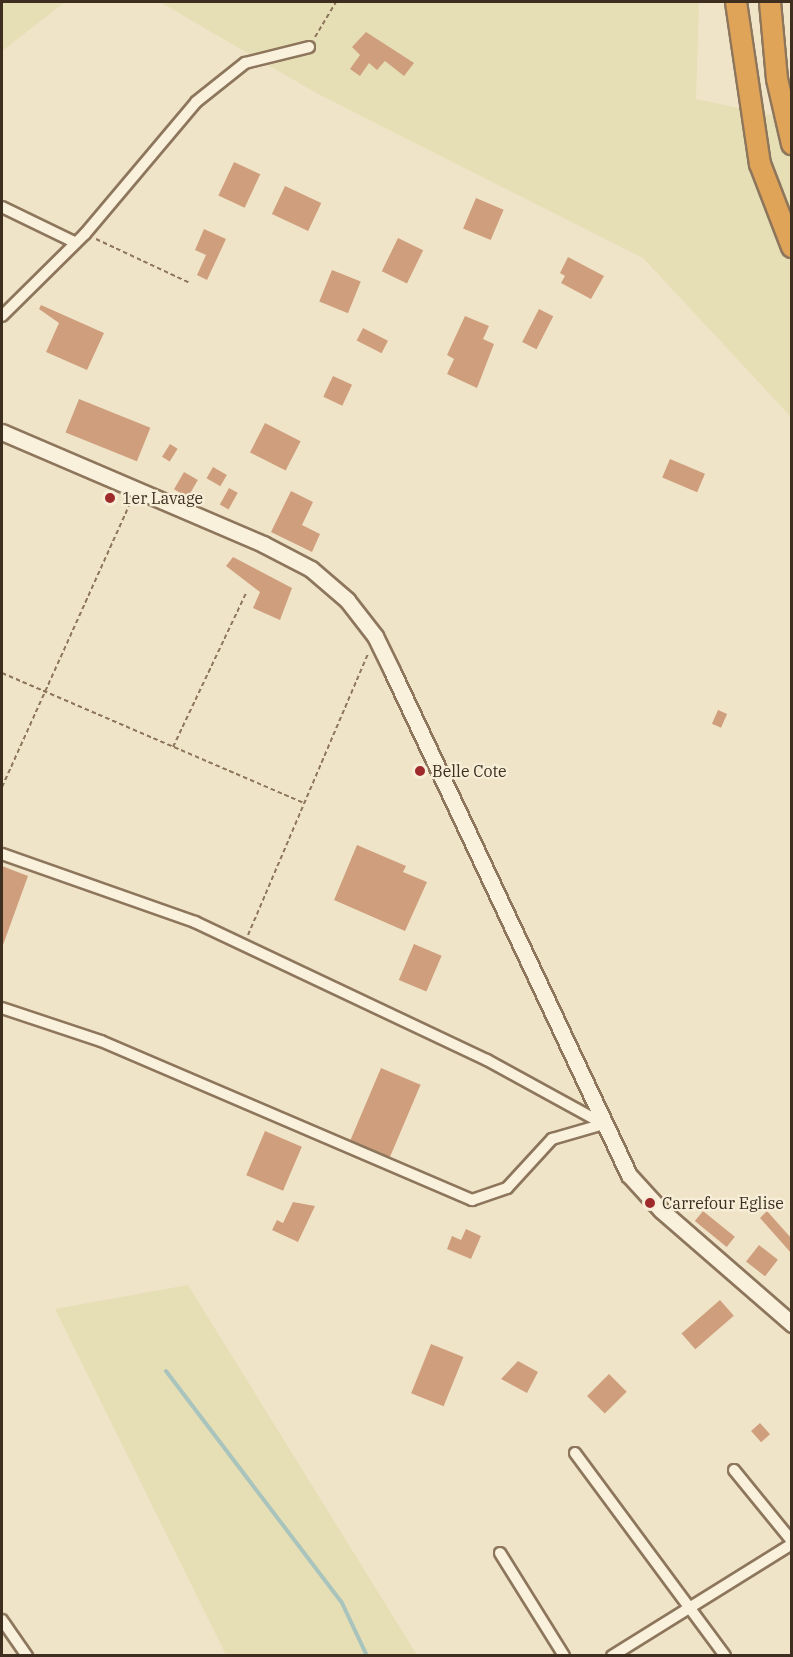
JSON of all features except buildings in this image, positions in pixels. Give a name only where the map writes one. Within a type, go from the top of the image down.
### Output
[{"type":"highway","points":[[736,2],[760,164],[792,247]]},
{"type":"highway","points":[[770,2],[777,79],[792,144]]},
{"type":"street","points":[[2,316],[85,234],[196,102],[245,63],[309,47]]},
{"type":"street","points":[[2,207],[76,243]]},
{"type":"street","points":[[2,432],[311,569],[347,600],[375,636],[603,1124],[644,1193],[792,1324]]},
{"type":"street","points":[[2,854],[244,945],[488,1060],[603,1124]]},
{"type":"street","points":[[2,1008],[100,1041],[472,1200],[507,1188],[552,1139],[603,1124]]},
{"type":"street","points":[[575,1453],[725,1656]]},
{"type":"street","points":[[612,1656],[792,1542],[734,1470]]},
{"type":"street","points":[[500,1553],[564,1656]]},
{"type":"street","points":[[2,1620],[27,1656]]},
{"type":"path","points":[[309,47],[336,2]]},
{"type":"path","points":[[85,234],[190,283]]},
{"type":"path","points":[[2,788],[136,490]]},
{"type":"path","points":[[173,747],[246,593]]},
{"type":"path","points":[[244,945],[375,636]]},
{"type":"path","points":[[2,674],[304,803]]},
{"type":"shaded area","points":[[2,2],[65,2],[2,51]]},
{"type":"shaded area","points":[[160,2],[699,2],[696,99],[791,119],[791,417],[643,258],[318,94]]},
{"type":"shaded area","points":[[188,1285],[417,1655],[226,1655],[55,1309]]},
{"type":"waterway","points":[[166,1371],[342,1603],[367,1656]]},
{"type":"place","name":"1er Lavage","points":[[110,498]]},
{"type":"place","name":"Belle Cote","points":[[420,771]]},
{"type":"place","name":"Carrefour Eglise","points":[[650,1203]]}]
